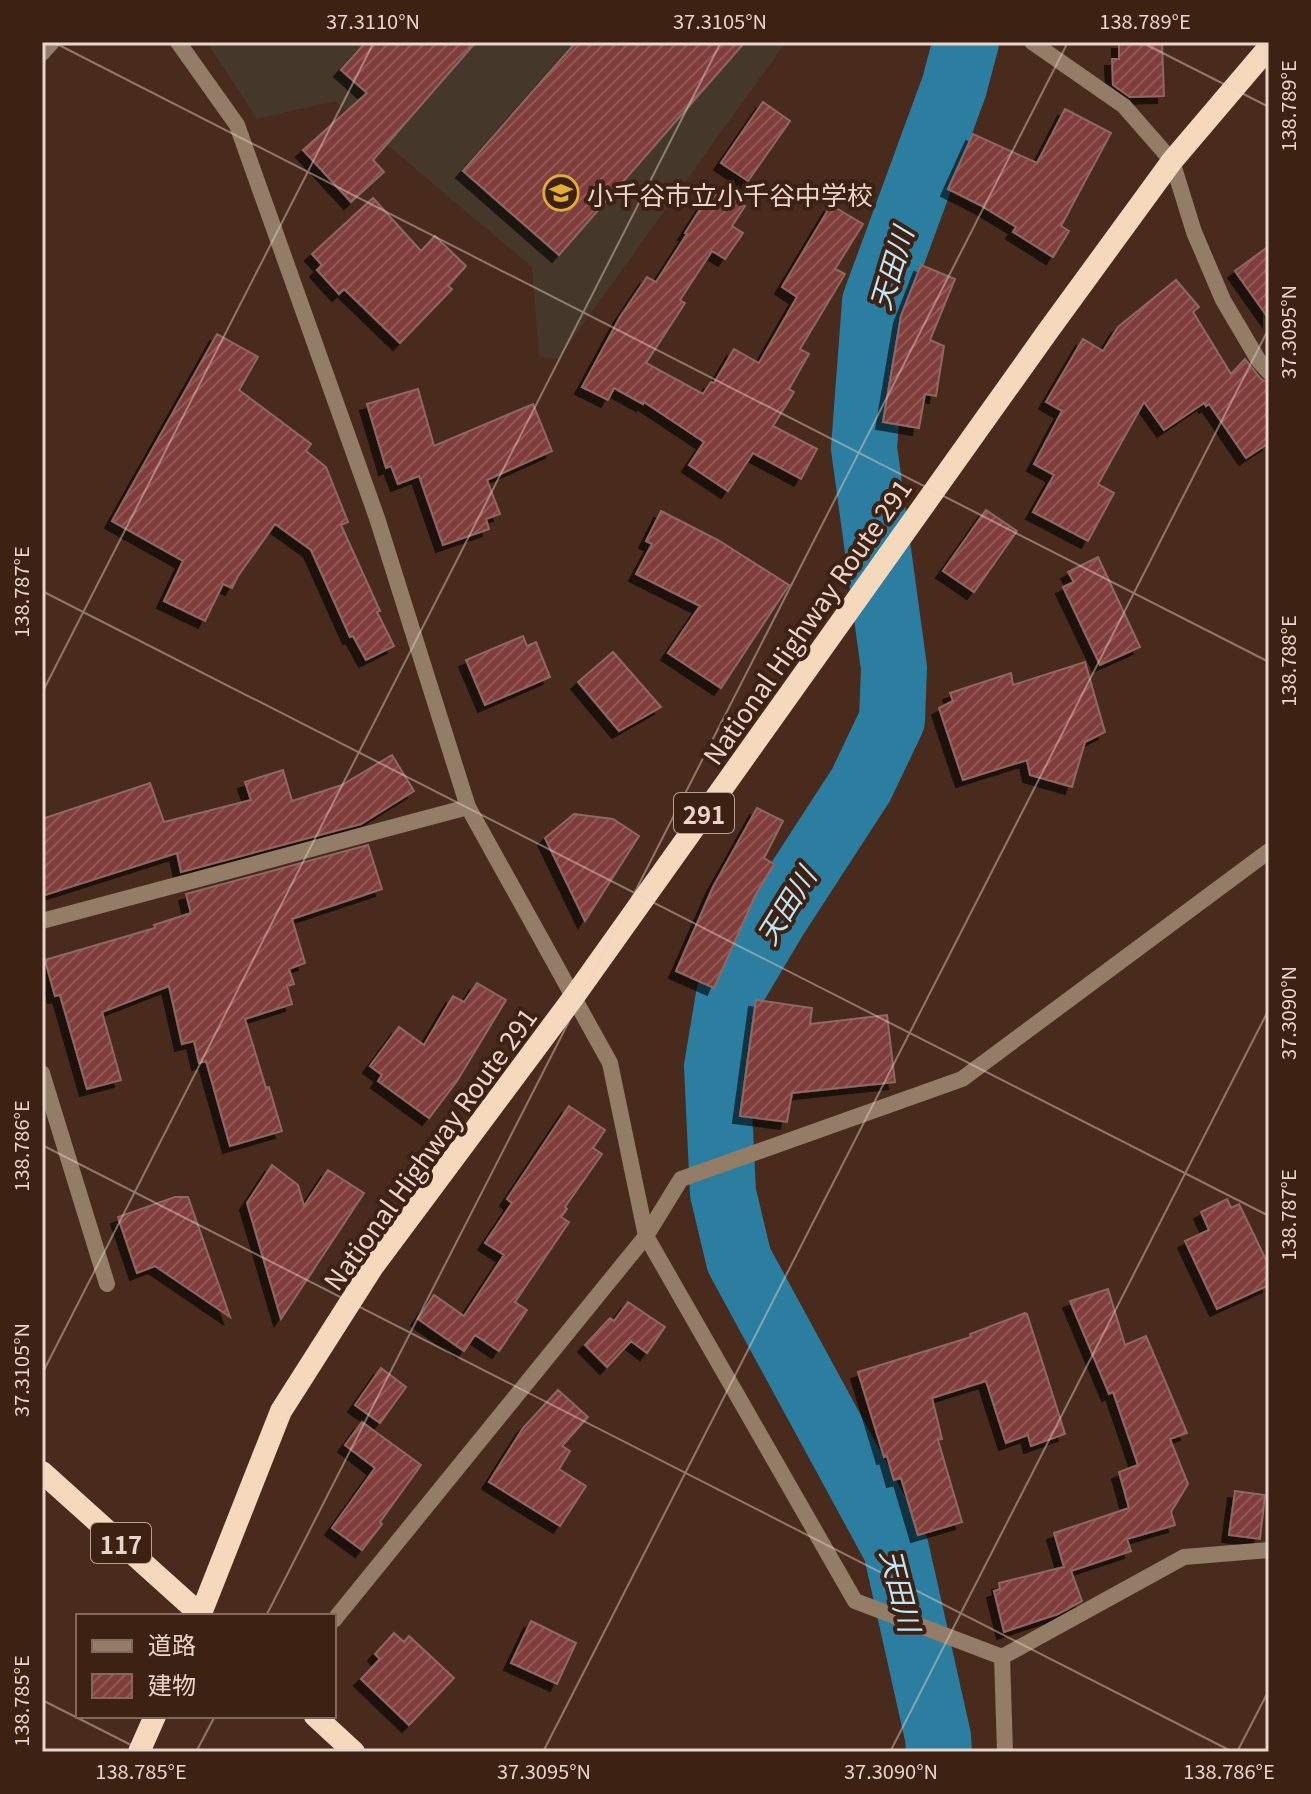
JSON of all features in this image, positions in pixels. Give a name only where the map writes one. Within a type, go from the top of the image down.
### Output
[{"type":"highway","name":"National Highway Route 291","points":[[202,1614],[281,1411],[372,1268],[573,998],[1038,343],[1172,161],[1269,47]]},
{"type":"highway","name":"117","points":[[42,1472],[199,1614]]},
{"type":"highway","points":[[139,1752],[154,1718]]},
{"type":"highway","points":[[317,1718],[354,1752]]},
{"type":"street","points":[[42,53],[52,42]]},
{"type":"street","points":[[178,42],[237,125],[377,518],[468,807],[610,1063],[646,1236],[855,1601],[1002,1657],[1184,1557],[1269,1550]]},
{"type":"street","points":[[1032,42],[1124,106],[1172,161],[1194,232],[1223,300],[1259,361],[1269,372]]},
{"type":"street","points":[[42,921],[468,807]]},
{"type":"street","points":[[336,1618],[646,1236],[681,1179],[962,1079],[1269,851]]},
{"type":"street","points":[[42,1073],[107,1284]]},
{"type":"street","points":[[1002,1657],[1005,1752]]},
{"type":"shaded area","name":"小千谷市立小千谷中学校","points":[[207,42],[786,42],[558,359],[539,357],[532,267],[335,101],[257,119]]},
{"type":"building","points":[[366,42],[476,42],[373,160],[384,172],[351,202],[303,150],[367,93],[341,70]]},
{"type":"building","points":[[576,42],[745,42],[559,255],[463,171]]},
{"type":"building","points":[[1119,42],[1162,42],[1164,96],[1130,97],[1113,85],[1112,59],[1119,59]]},
{"type":"building","points":[[763,102],[790,121],[748,181],[721,163]]},
{"type":"building","points":[[1065,109],[1111,133],[1061,226],[1069,231],[1053,257],[1013,232],[1016,227],[948,189],[973,134],[1037,163]]},
{"type":"building","points":[[715,186],[745,206],[732,226],[743,233],[725,259],[712,251],[680,300],[685,303],[646,363],[703,394],[711,382],[714,383],[734,349],[759,363],[797,297],[782,287],[831,205],[863,224],[835,269],[845,274],[800,349],[809,354],[789,389],[794,392],[773,426],[817,449],[801,479],[753,453],[728,491],[689,465],[704,442],[644,402],[614,388],[608,400],[582,387],[620,317],[647,277],[656,282]]},
{"type":"building","points":[[373,198],[421,251],[435,236],[466,266],[448,286],[452,289],[400,343],[344,289],[339,294],[317,270],[322,265],[312,254]]},
{"type":"building","points":[[1269,246],[1269,319],[1235,271]]},
{"type":"building","points":[[921,265],[955,279],[930,340],[944,346],[936,396],[925,394],[919,428],[883,422],[901,316]]},
{"type":"building","points":[[1176,280],[1199,307],[1193,312],[1231,374],[1245,359],[1261,379],[1269,383],[1269,443],[1246,458],[1209,404],[1206,406],[1204,403],[1164,430],[1144,402],[1098,484],[1114,493],[1088,541],[1033,512],[1054,475],[1034,464],[1062,411],[1046,402],[1083,339],[1103,351],[1118,327]]},
{"type":"building","points":[[217,334],[258,357],[239,390],[311,444],[306,451],[326,467],[348,522],[341,525],[394,646],[366,660],[353,636],[350,637],[311,550],[275,524],[232,588],[223,584],[205,621],[164,601],[183,561],[112,521]]},
{"type":"building","points":[[418,389],[434,446],[533,404],[552,451],[487,480],[500,514],[486,519],[489,529],[443,545],[419,476],[398,484],[391,466],[386,468],[367,404]]},
{"type":"building","points":[[986,510],[1017,531],[974,592],[943,571]]},
{"type":"building","points":[[661,511],[718,540],[789,585],[721,688],[668,653],[700,606],[636,574],[652,544],[646,541]]},
{"type":"building","points":[[1098,557],[1140,647],[1100,665],[1063,587],[1074,582],[1068,572]]},
{"type":"building","points":[[523,636],[527,646],[536,642],[550,677],[485,705],[466,660]]},
{"type":"building","points":[[613,652],[661,707],[619,731],[578,682]]},
{"type":"building","points":[[1085,662],[1105,732],[1085,742],[1072,787],[1030,775],[1027,760],[963,780],[939,708],[953,701],[950,693],[1011,673],[1013,685]]},
{"type":"building","points":[[392,755],[414,791],[361,824],[181,872],[177,853],[42,896],[42,819],[150,783],[164,822],[251,800],[245,782],[283,770],[292,801],[342,785]]},
{"type":"building","points":[[757,808],[783,821],[764,858],[774,864],[755,896],[714,988],[676,971],[713,887]]},
{"type":"building","points":[[574,814],[613,819],[639,836],[585,921],[545,838]]},
{"type":"building","points":[[368,845],[382,889],[292,919],[305,963],[289,969],[294,984],[287,986],[292,1004],[245,1019],[282,1131],[230,1146],[206,1061],[199,1063],[194,1041],[182,1044],[169,986],[102,1012],[121,1080],[87,1089],[60,995],[55,996],[45,960],[155,928],[154,925],[191,913],[186,894]]},
{"type":"building","points":[[477,983],[506,1000],[457,1081],[429,1118],[378,1081],[382,1075],[370,1066],[399,1027],[424,1045],[453,996],[464,1002]]},
{"type":"building","points":[[756,1000],[812,1008],[810,1024],[887,1015],[895,1082],[792,1093],[787,1122],[740,1116]]},
{"type":"building","points":[[569,1106],[605,1130],[593,1148],[602,1154],[565,1207],[567,1209],[561,1217],[569,1222],[515,1302],[527,1310],[499,1351],[475,1335],[464,1351],[418,1319],[434,1295],[464,1316],[504,1255],[485,1243],[512,1203],[507,1199]]},
{"type":"building","points":[[272,1165],[298,1185],[304,1206],[328,1170],[364,1193],[281,1319],[247,1203]]},
{"type":"building","points":[[175,1197],[188,1197],[230,1317],[155,1266],[137,1273],[118,1217]]},
{"type":"building","points":[[1227,1199],[1231,1208],[1239,1204],[1269,1266],[1269,1285],[1217,1309],[1185,1241],[1209,1230],[1201,1212]]},
{"type":"building","points":[[1108,1289],[1125,1345],[1146,1336],[1187,1433],[1170,1439],[1188,1484],[1171,1512],[1175,1525],[1127,1539],[1131,1551],[1071,1571],[1082,1601],[1058,1614],[1004,1632],[994,1591],[1000,1589],[999,1583],[1064,1567],[1054,1533],[1129,1508],[1119,1472],[1138,1465],[1113,1392],[1109,1394],[1070,1301]]},
{"type":"building","points":[[628,1302],[665,1327],[647,1353],[631,1341],[607,1367],[585,1345],[610,1318],[614,1321]]},
{"type":"building","points":[[1025,1313],[1065,1434],[1031,1446],[1028,1435],[1006,1443],[986,1381],[932,1398],[942,1439],[938,1440],[962,1522],[918,1535],[901,1478],[894,1480],[887,1456],[884,1457],[858,1372],[971,1337],[970,1334]]},
{"type":"building","points":[[381,1368],[406,1387],[380,1423],[355,1405]]},
{"type":"building","points":[[558,1390],[588,1417],[562,1446],[570,1451],[559,1469],[586,1486],[560,1526],[489,1482],[523,1428]]},
{"type":"building","points":[[362,1422],[421,1465],[362,1550],[332,1528],[375,1468],[345,1445]]},
{"type":"building","points":[[1235,1491],[1265,1495],[1260,1539],[1229,1535]]},
{"type":"building","points":[[531,1621],[576,1643],[557,1684],[511,1663]]},
{"type":"building","points":[[394,1633],[404,1642],[409,1636],[454,1678],[409,1725],[361,1679],[380,1659],[375,1654]]},
{"type":"waterway","name":"天田川","points":[[939,1752],[896,1549],[739,1260],[723,1193],[717,1067],[729,995],[861,785],[892,720],[894,668],[864,448],[875,302],[954,87],[966,42]]},
{"type":"place","name":"小千谷市立小千谷中学校","points":[[561,193]]}]
